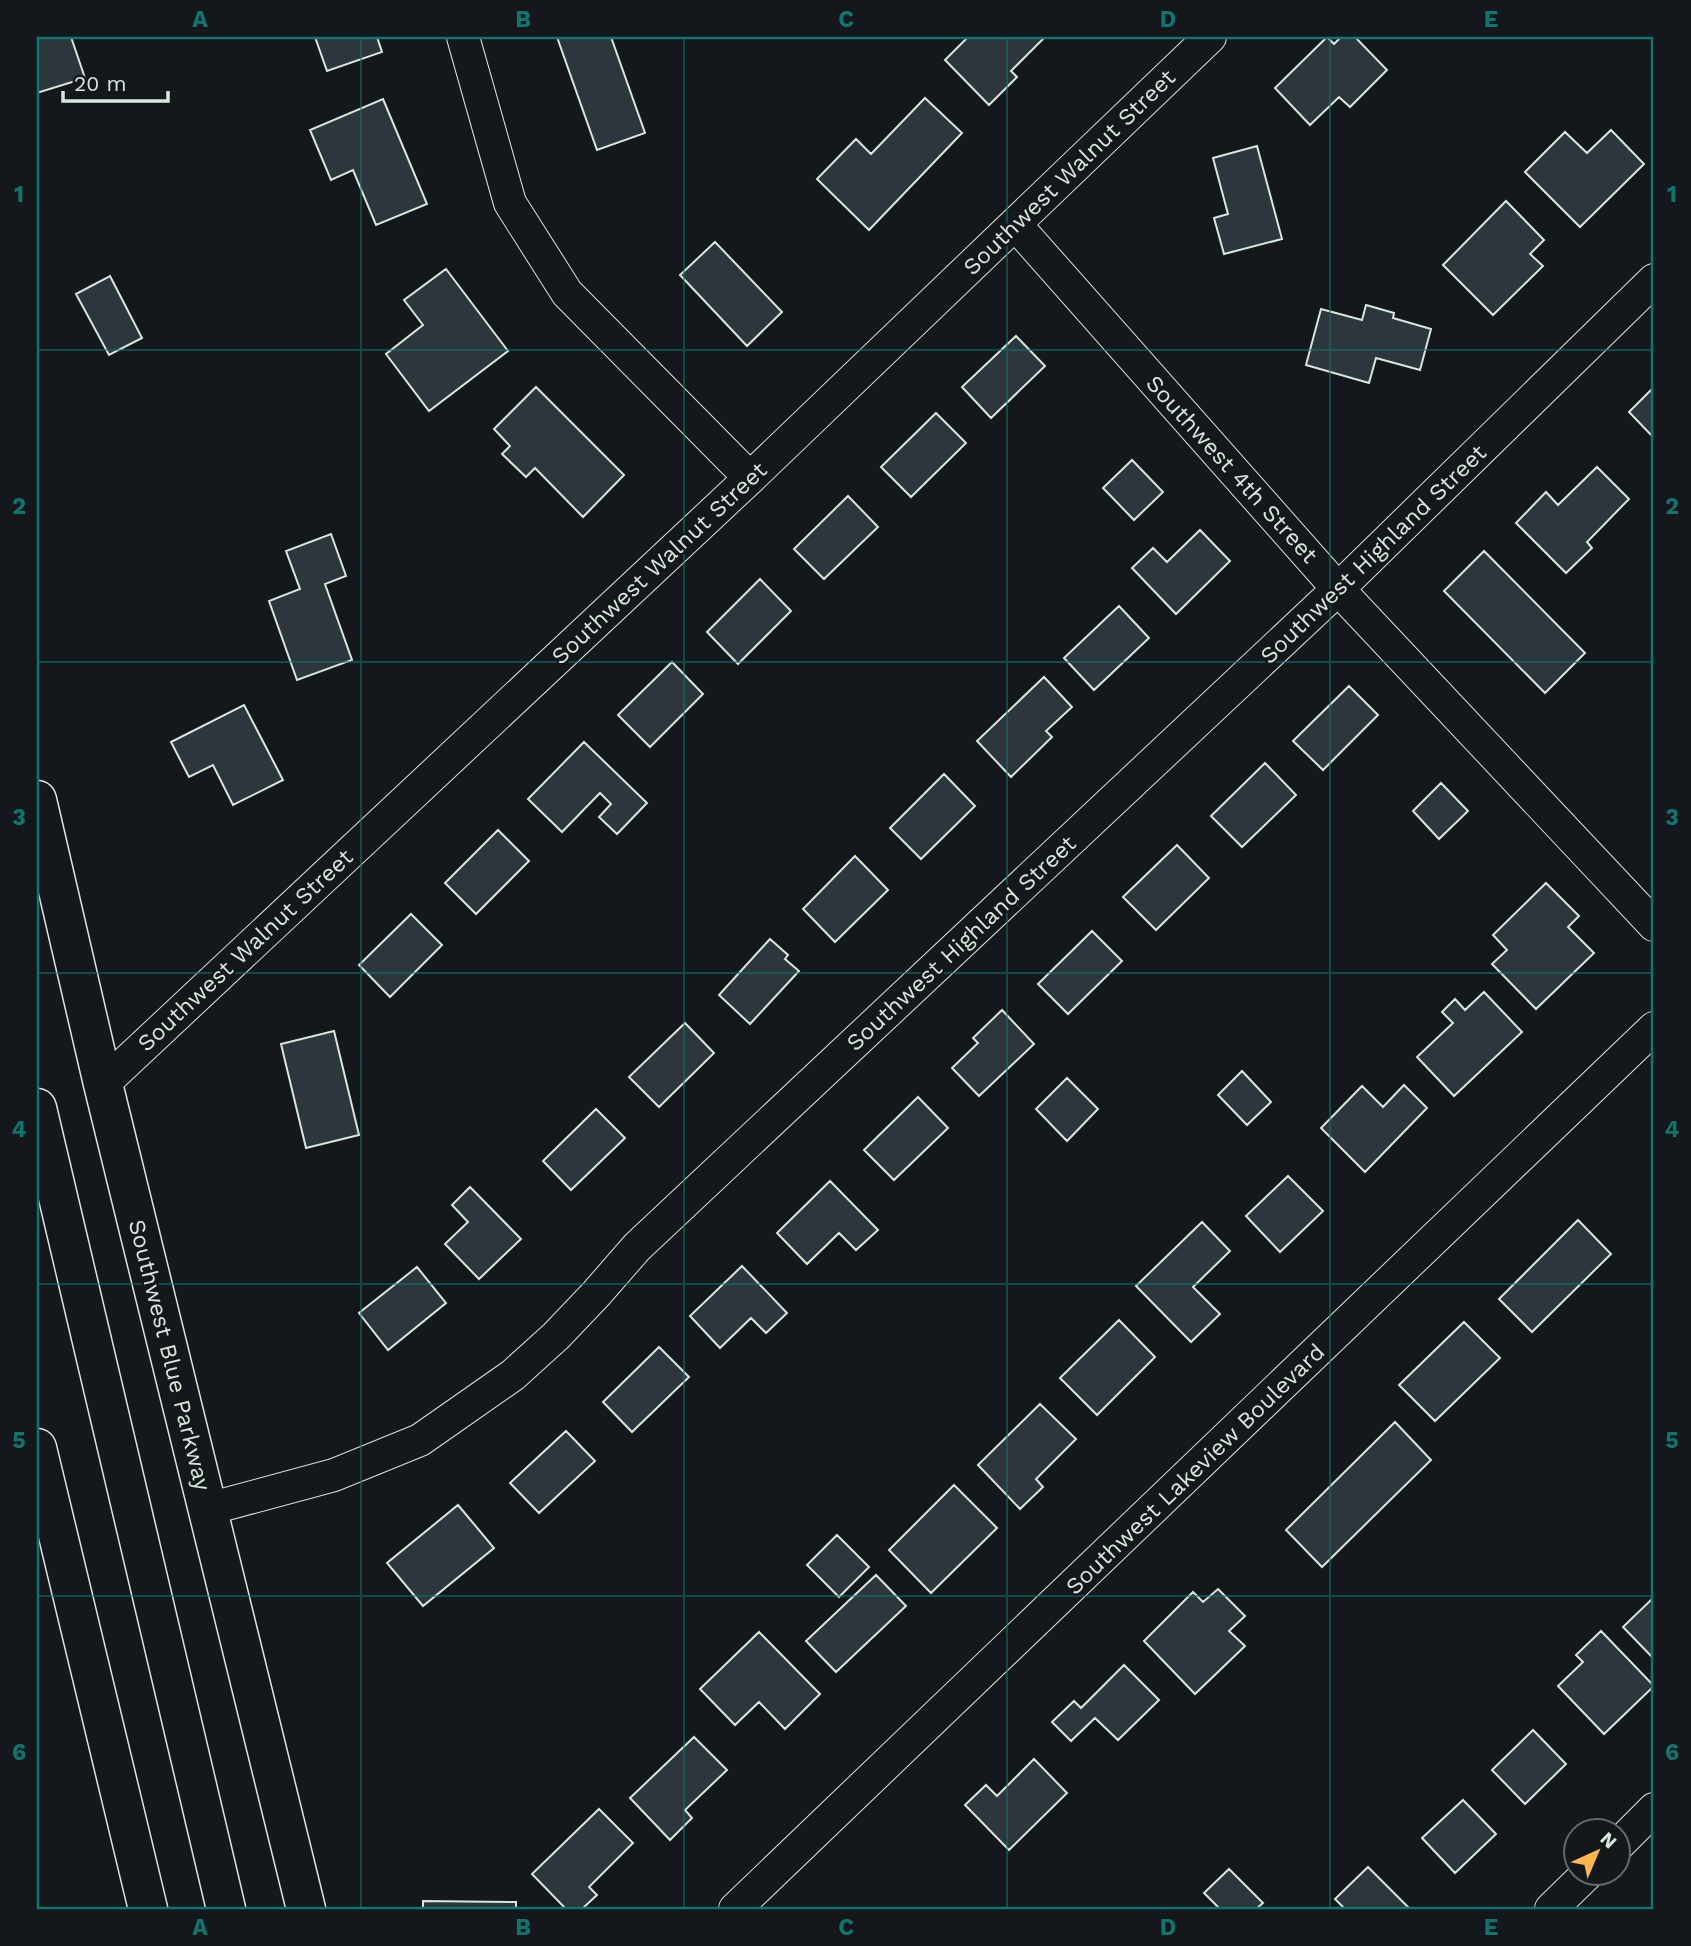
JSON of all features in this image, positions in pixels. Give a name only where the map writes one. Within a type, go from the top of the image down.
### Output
[{"type":"main road","name":"Southwest Blue Parkway","points":[[37,800],[103,1084],[306,1909]]},
{"type":"main road","points":[[37,1108],[226,1909]]},
{"type":"main road","points":[[37,1448],[148,1909]]},
{"type":"street","points":[[463,37],[510,203],[568,293],[750,478]]},
{"type":"street","name":"Southwest Walnut Street","points":[[103,1084],[750,478],[1210,37]]},
{"type":"street","name":"Southwest 4th Street","points":[[1015,224],[1338,589],[1654,925]]},
{"type":"street","name":"Southwest Highland Street","points":[[208,1508],[334,1475],[420,1440],[513,1375],[580,1311],[637,1247],[1338,589],[1654,280]]},
{"type":"street","name":"Southwest Lakeview Boulevard","points":[[735,1909],[1654,1028]]},
{"type":"street","points":[[1632,1831],[1654,1809]]},
{"type":"street","points":[[1551,1909],[1575,1886]]},
{"type":"building","points":[[37,37],[71,37],[85,78],[37,93]]},
{"type":"building","points":[[315,37],[377,37],[382,52],[327,71]]},
{"type":"building","points":[[557,37],[611,37],[645,133],[597,150]]},
{"type":"building","points":[[968,37],[1045,37],[1011,71],[1017,77],[989,105],[945,60]]},
{"type":"building","points":[[1327,37],[1334,44],[1341,37],[1355,37],[1387,70],[1350,107],[1339,97],[1310,125],[1275,88]]},
{"type":"building","points":[[925,98],[962,133],[869,230],[817,179],[856,139],[871,154]]},
{"type":"building","points":[[383,99],[427,204],[376,225],[353,170],[331,180],[310,130]]},
{"type":"building","points":[[1611,130],[1644,164],[1580,227],[1525,172],[1565,132],[1587,153]]},
{"type":"building","points":[[1257,146],[1282,239],[1224,254],[1214,218],[1228,214],[1213,158]]},
{"type":"building","points":[[1506,201],[1544,240],[1530,254],[1543,266],[1493,315],[1443,265]]},
{"type":"building","points":[[715,242],[782,312],[747,346],[680,275]]},
{"type":"building","points":[[446,269],[508,351],[429,411],[386,354],[423,325],[404,300]]},
{"type":"building","points":[[110,276],[142,338],[109,355],[76,294]]},
{"type":"building","points":[[1366,305],[1394,313],[1393,318],[1431,329],[1420,370],[1376,358],[1369,383],[1306,365],[1321,309],[1362,320]]},
{"type":"building","points":[[1016,336],[1045,366],[991,418],[962,387]]},
{"type":"building","points":[[536,387],[624,475],[583,517],[535,468],[526,477],[502,454],[510,446],[494,429]]},
{"type":"building","points":[[1654,387],[1654,438],[1629,412]]},
{"type":"building","points":[[936,413],[966,443],[911,497],[881,467]]},
{"type":"building","points":[[1132,460],[1163,492],[1134,520],[1103,488]]},
{"type":"building","points":[[1597,467],[1629,499],[1587,542],[1592,548],[1566,573],[1516,523],[1546,492],[1558,505]]},
{"type":"building","points":[[848,496],[878,527],[824,579],[794,549]]},
{"type":"building","points":[[1200,530],[1230,561],[1176,614],[1132,568],[1153,548],[1167,562]]},
{"type":"building","points":[[331,534],[346,576],[325,584],[352,660],[297,680],[269,601],[300,589],[286,551]]},
{"type":"building","points":[[1484,551],[1585,653],[1545,693],[1444,591]]},
{"type":"building","points":[[760,579],[791,611],[738,664],[707,632]]},
{"type":"building","points":[[1119,606],[1149,638],[1094,690],[1064,658]]},
{"type":"building","points":[[672,662],[703,694],[650,747],[618,715]]},
{"type":"building","points":[[1044,677],[1072,707],[1046,731],[1052,737],[1011,777],[977,741]]},
{"type":"building","points":[[1349,686],[1378,715],[1323,770],[1293,741]]},
{"type":"building","points":[[244,705],[283,780],[233,805],[213,765],[189,777],[171,742]]},
{"type":"building","points":[[584,742],[647,803],[617,834],[599,817],[611,804],[600,793],[562,832],[528,799]]},
{"type":"building","points":[[1265,763],[1296,795],[1242,847],[1211,816]]},
{"type":"building","points":[[944,774],[975,806],[921,859],[890,828]]},
{"type":"building","points":[[1441,783],[1468,811],[1439,839],[1413,811]]},
{"type":"building","points":[[498,830],[529,861],[476,914],[445,883]]},
{"type":"building","points":[[1177,845],[1209,878],[1156,930],[1123,897]]},
{"type":"building","points":[[855,856],[888,890],[835,942],[803,909]]},
{"type":"building","points":[[1546,883],[1579,916],[1568,927],[1594,953],[1536,1009],[1492,964],[1507,950],[1493,935]]},
{"type":"building","points":[[411,914],[442,945],[390,997],[359,965]]},
{"type":"building","points":[[1092,931],[1122,961],[1068,1014],[1038,984]]},
{"type":"building","points":[[770,939],[788,955],[785,959],[799,971],[750,1024],[719,995]]},
{"type":"building","points":[[1484,992],[1522,1032],[1454,1096],[1417,1057],[1453,1023],[1442,1012],[1455,999],[1465,1010]]},
{"type":"building","points":[[1002,1010],[1034,1044],[979,1096],[952,1068],[978,1043],[973,1038]]},
{"type":"building","points":[[685,1023],[714,1053],[659,1107],[629,1077]]},
{"type":"building","points":[[334,1031],[359,1135],[306,1148],[281,1044]]},
{"type":"building","points":[[1242,1071],[1271,1102],[1247,1125],[1218,1095]]},
{"type":"building","points":[[1067,1078],[1098,1109],[1067,1141],[1036,1109]]},
{"type":"building","points":[[1404,1085],[1427,1108],[1365,1172],[1321,1128],[1362,1086],[1383,1107]]},
{"type":"building","points":[[918,1097],[948,1128],[894,1180],[864,1150]]},
{"type":"building","points":[[596,1109],[625,1138],[571,1190],[543,1161]]},
{"type":"building","points":[[1288,1176],[1323,1211],[1280,1252],[1246,1216]]},
{"type":"building","points":[[830,1181],[878,1230],[856,1250],[839,1233],[807,1264],[777,1233]]},
{"type":"building","points":[[470,1187],[521,1239],[479,1279],[445,1244],[468,1222],[452,1205]]},
{"type":"building","points":[[1578,1220],[1611,1254],[1532,1332],[1499,1299]]},
{"type":"building","points":[[1202,1222],[1230,1251],[1193,1287],[1220,1314],[1191,1342],[1136,1286]]},
{"type":"building","points":[[742,1266],[787,1313],[766,1333],[751,1318],[720,1348],[690,1316]]},
{"type":"building","points":[[417,1267],[446,1303],[388,1350],[359,1313]]},
{"type":"building","points":[[1119,1320],[1155,1357],[1097,1415],[1060,1378]]},
{"type":"building","points":[[1464,1322],[1500,1358],[1435,1421],[1399,1385]]},
{"type":"building","points":[[659,1347],[689,1377],[632,1432],[603,1402]]},
{"type":"building","points":[[1040,1404],[1076,1439],[1036,1479],[1043,1487],[1020,1509],[978,1465]]},
{"type":"building","points":[[1395,1422],[1431,1460],[1322,1567],[1286,1530]]},
{"type":"building","points":[[566,1431],[595,1461],[539,1513],[510,1483]]},
{"type":"building","points":[[954,1485],[997,1528],[931,1593],[889,1550]]},
{"type":"building","points":[[458,1505],[494,1548],[423,1606],[387,1563]]},
{"type":"building","points":[[837,1535],[869,1567],[839,1597],[807,1565]]},
{"type":"building","points":[[876,1575],[906,1606],[836,1672],[806,1641]]},
{"type":"building","points":[[1218,1589],[1245,1616],[1229,1631],[1245,1646],[1195,1694],[1144,1641],[1193,1592],[1203,1602]]},
{"type":"building","points":[[1654,1597],[1654,1659],[1623,1627]]},
{"type":"building","points":[[1601,1631],[1654,1686],[1604,1734],[1558,1686],[1583,1662],[1576,1655]]},
{"type":"building","points":[[759,1632],[820,1694],[785,1729],[759,1702],[735,1725],[700,1689]]},
{"type":"building","points":[[1124,1665],[1159,1700],[1118,1740],[1095,1718],[1071,1741],[1052,1722],[1074,1701],[1081,1708]]},
{"type":"building","points":[[1533,1730],[1566,1764],[1525,1804],[1492,1770]]},
{"type":"building","points":[[694,1737],[727,1770],[685,1810],[692,1818],[670,1840],[630,1798]]},
{"type":"building","points":[[1034,1759],[1067,1793],[1009,1850],[965,1805],[986,1785],[997,1796]]},
{"type":"building","points":[[1463,1800],[1496,1834],[1455,1873],[1422,1838]]},
{"type":"building","points":[[599,1809],[633,1843],[589,1887],[597,1895],[582,1909],[566,1909],[532,1874]]},
{"type":"building","points":[[1368,1867],[1409,1908],[1345,1909],[1335,1899]]},
{"type":"building","points":[[1229,1869],[1263,1903],[1256,1909],[1220,1909],[1204,1893]]},
{"type":"building","points":[[423,1901],[516,1902],[516,1909],[423,1909]]}]
